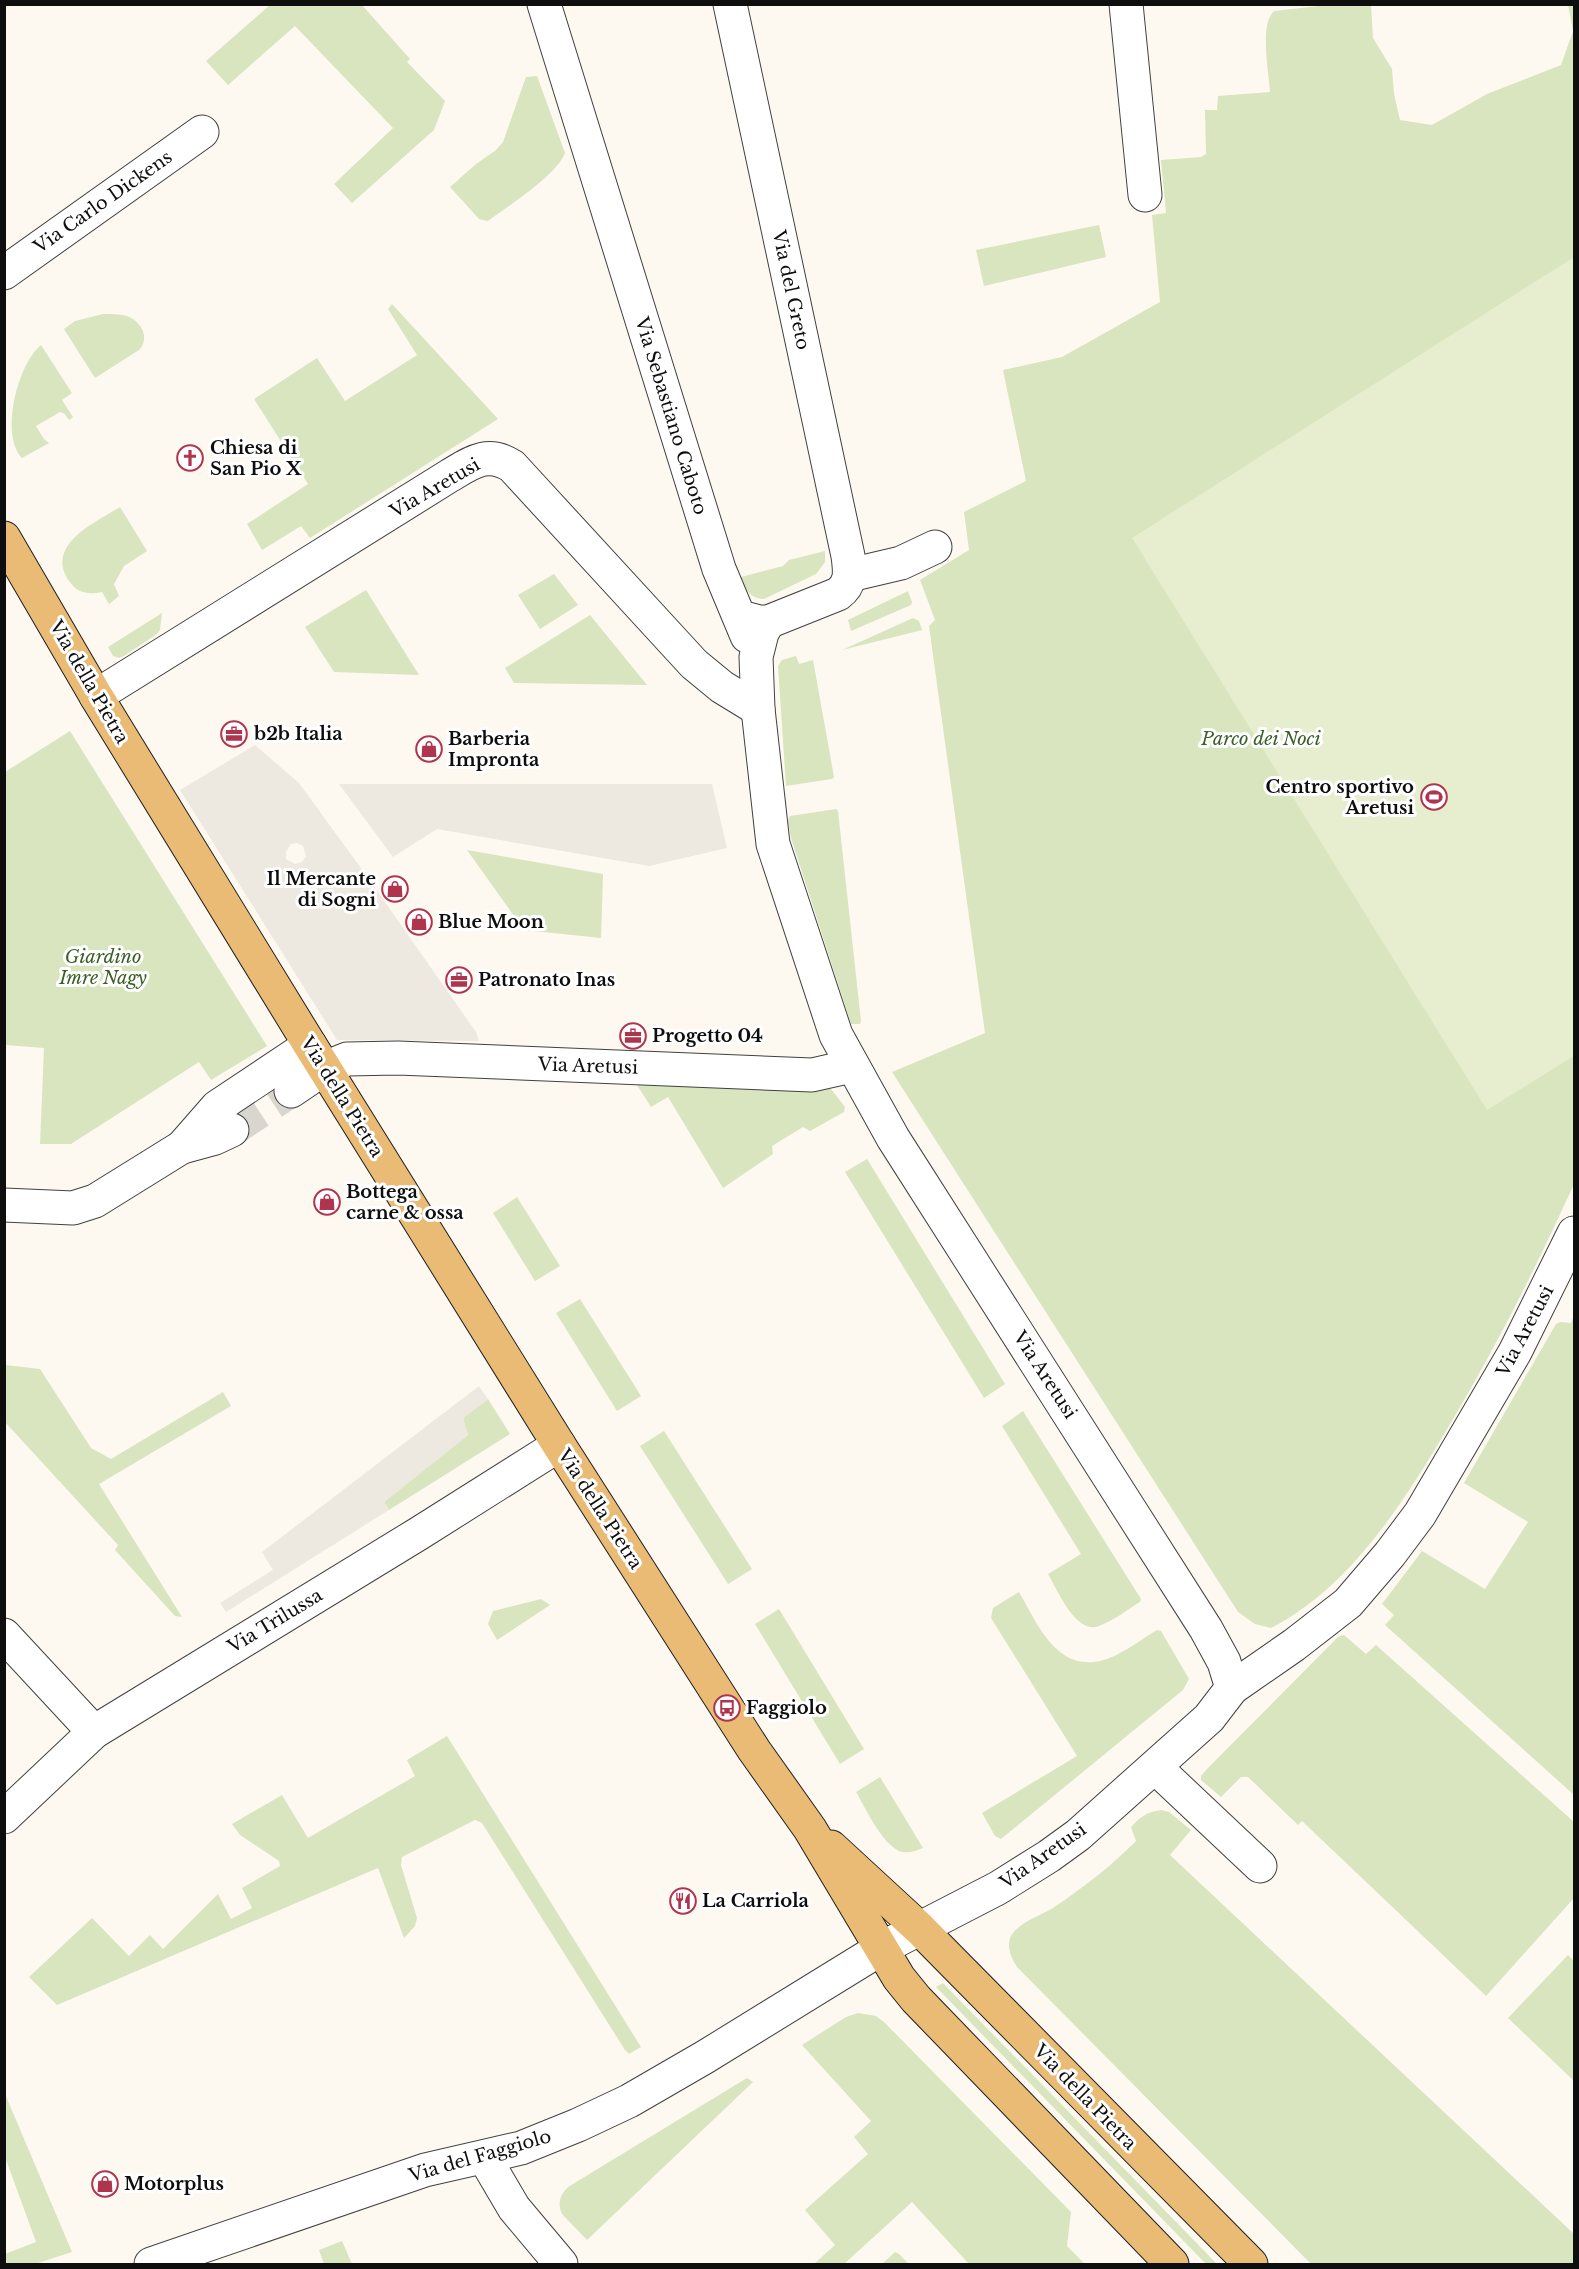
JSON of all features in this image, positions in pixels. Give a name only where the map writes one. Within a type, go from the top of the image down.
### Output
[{"type":"main road","name":"Via della Pietra","points":[[4,538],[96,696],[559,1445],[754,1750],[810,1829],[899,1978],[916,1999],[1172,2265]]},
{"type":"main road","name":"Via della Pietra","points":[[810,1829],[921,1929],[1251,2265]]},
{"type":"street","name":"Via Sebastiano Caboto","points":[[544,4],[715,558],[731,602],[754,620]]},
{"type":"street","name":"Via del Greto","points":[[730,4],[848,556],[850,575]]},
{"type":"street","points":[[1126,4],[1145,195]]},
{"type":"street","name":"Via Carlo Dickens","points":[[4,273],[202,132]]},
{"type":"street","name":"Via Aretusi","points":[[96,696],[449,476],[473,462],[488,458],[501,459],[512,465],[694,664],[722,687],[758,709]]},
{"type":"street","points":[[754,620],[838,594],[846,587],[850,575],[901,563],[935,547]]},
{"type":"street","name":"Via Aretusi","points":[[754,620],[758,709],[772,834],[777,858],[831,1020],[852,1066],[893,1138],[1206,1629],[1224,1662],[1232,1688]]},
{"type":"street","points":[[291,1091],[318,1056]]},
{"type":"street","points":[[182,1147],[217,1107],[318,1056]]},
{"type":"street","name":"Via Aretusi","points":[[318,1056],[347,1059],[398,1058],[801,1075],[818,1074],[852,1066]]},
{"type":"street","points":[[4,1205],[60,1208],[83,1206],[95,1201],[182,1147],[215,1138],[232,1130]]},
{"type":"street","name":"Via Aretusi","points":[[921,1929],[998,1888],[1049,1856],[1078,1834],[1209,1718],[1232,1688],[1294,1645],[1348,1603],[1390,1554],[1419,1514],[1515,1352],[1575,1233]]},
{"type":"street","name":"Via Trilussa","points":[[4,1816],[94,1732],[559,1445]]},
{"type":"street","points":[[4,1635],[94,1732]]},
{"type":"street","points":[[1155,1767],[1260,1866]]},
{"type":"street","points":[[882,1948],[921,1929]]},
{"type":"street","name":"Via del Faggiolo","points":[[151,2265],[424,2170],[484,2157],[546,2139],[629,2101],[882,1948]]},
{"type":"street","points":[[484,2157],[514,2208],[561,2265]]},
{"type":"green space","points":[[270,5],[362,5],[410,59],[407,62],[445,101],[434,130],[352,203],[334,184],[393,128],[295,26],[228,85],[206,61]]},
{"type":"green space","name":"Parco dei Noci","points":[[1328,5],[1371,5],[1373,38],[1392,69],[1394,94],[1400,120],[1432,125],[1487,94],[1561,65],[1573,31],[1568,5],[1574,5],[1574,1184],[1488,1358],[1399,1505],[1354,1562],[1328,1588],[1301,1610],[1271,1628],[1255,1624],[1238,1612],[892,1072],[985,1033],[929,626],[935,620],[920,580],[969,550],[964,512],[1026,481],[1003,370],[1062,357],[1160,302],[1152,215],[1166,213],[1161,160],[1201,157],[1206,154],[1205,110],[1217,110],[1218,96],[1270,92],[1266,37],[1269,17],[1274,11]]},
{"type":"green space","points":[[537,76],[565,153],[552,171],[531,190],[488,221],[479,219],[450,187],[503,142],[526,77]]},
{"type":"green space","points":[[1099,225],[1106,257],[984,286],[976,250]]},
{"type":"green space","name":"Centro sportivo Aretusi","points":[[1574,257],[1574,1056],[1487,1110],[1132,538]]},
{"type":"green space","points":[[392,304],[498,419],[310,538],[301,526],[262,550],[247,524],[308,484],[254,399],[317,358],[345,401],[417,355],[388,309]]},
{"type":"green space","points":[[103,314],[127,316],[137,322],[143,331],[144,340],[139,350],[95,378],[64,329],[75,321]]},
{"type":"green space","points":[[41,345],[72,393],[62,400],[73,417],[69,420],[65,414],[60,412],[36,426],[49,443],[22,458],[12,433],[14,400],[25,368]]},
{"type":"green space","points":[[120,507],[147,551],[124,566],[114,584],[119,596],[109,604],[102,592],[83,592],[72,585],[63,568],[63,556],[76,536]]},
{"type":"green space","points":[[825,551],[825,562],[816,574],[764,599],[755,597],[749,592],[741,577],[783,566],[789,560]]},
{"type":"green space","points":[[554,574],[578,605],[540,629],[518,595]]},
{"type":"green space","points":[[366,590],[419,675],[334,672],[305,627]]},
{"type":"green space","points":[[908,591],[911,605],[851,631],[848,620]]},
{"type":"green space","points":[[162,613],[160,630],[157,634],[124,656],[119,658],[113,656],[108,647]]},
{"type":"green space","points":[[590,615],[647,685],[514,683],[505,668]]},
{"type":"green space","points":[[913,618],[919,621],[922,630],[842,650]]},
{"type":"green space","points":[[796,656],[799,664],[813,660],[834,777],[786,786],[778,666],[782,660]]},
{"type":"green space","name":"Giardino Imre Nagy","points":[[70,731],[267,1046],[211,1080],[199,1062],[71,1144],[40,1144],[44,1048],[5,1045],[5,772]]},
{"type":"green space","points":[[836,809],[860,1024],[851,1024],[791,838],[788,821],[790,816]]},
{"type":"green space","points":[[467,850],[603,874],[601,938],[524,930]]},
{"type":"green space","points":[[640,1081],[831,1089],[845,1107],[844,1112],[810,1131],[803,1127],[772,1146],[773,1154],[723,1188],[668,1097],[651,1107],[637,1085]]},
{"type":"green space","points":[[867,1159],[1005,1384],[984,1398],[845,1172]]},
{"type":"green space","points":[[517,1197],[560,1266],[535,1281],[493,1213]]},
{"type":"green space","points":[[580,1299],[641,1396],[617,1411],[556,1313]]},
{"type":"green space","points":[[1574,1316],[1574,1795],[1385,1625],[1394,1615],[1382,1604],[1422,1551],[1485,1589],[1528,1522],[1464,1483],[1556,1324],[1571,1323]]},
{"type":"green space","points":[[5,1365],[40,1369],[91,1448],[111,1459],[223,1392],[231,1406],[99,1484],[182,1617],[175,1616],[115,1550],[118,1545],[5,1422]]},
{"type":"green space","points":[[488,1399],[510,1434],[389,1510],[384,1502],[468,1435],[463,1418]]},
{"type":"green space","points":[[1023,1411],[1141,1599],[1120,1615],[1099,1626],[1091,1627],[1075,1618],[1048,1574],[1081,1554],[1002,1426]]},
{"type":"green space","points":[[664,1431],[752,1569],[728,1584],[640,1446]]},
{"type":"green space","points":[[1019,1592],[1050,1642],[1071,1659],[1085,1662],[1107,1659],[1157,1630],[1161,1631],[1189,1679],[1183,1690],[1001,1839],[995,1836],[982,1813],[1077,1756],[991,1618],[993,1608]]},
{"type":"green space","points":[[541,1599],[550,1605],[497,1640],[488,1624],[493,1611]]},
{"type":"green space","points":[[779,1609],[864,1749],[840,1764],[755,1624]]},
{"type":"green space","points":[[1344,1635],[1366,1654],[1376,1645],[1574,1822],[1574,1898],[1486,1996],[1302,1821],[1298,1825],[1248,1777],[1241,1777],[1221,1797],[1201,1780],[1201,1776],[1208,1768],[1338,1637]]},
{"type":"green space","points":[[447,1736],[641,2047],[629,2054],[625,2050],[482,1823],[475,1820],[402,1857],[401,1865],[417,1918],[415,1926],[404,1938],[378,1868],[57,2005],[29,1977],[92,1918],[129,1956],[150,1935],[163,1949],[218,1894],[231,1919],[252,1908],[242,1888],[280,1866],[279,1861],[240,1835],[232,1824],[282,1795],[308,1838],[415,1776],[407,1760]]},
{"type":"green space","points":[[880,1777],[923,1848],[908,1852],[899,1851],[892,1847],[874,1824],[856,1792]]},
{"type":"green space","points":[[1161,1810],[1169,1812],[1191,1830],[1170,1855],[1574,2234],[1574,2264],[1311,2264],[1017,1967],[1009,1948],[1011,1936],[1015,1931],[1024,1923],[1053,1908],[1107,1868],[1136,1841],[1131,1827],[1134,1823],[1148,1814]]},
{"type":"green space","points":[[1568,1955],[1574,1961],[1574,2081],[1508,2018]]},
{"type":"green space","points":[[943,1983],[1217,2264],[1206,2264],[936,1987]]},
{"type":"green space","points":[[858,2013],[876,2016],[884,2022],[1071,2212],[1067,2246],[1085,2264],[969,2264],[912,2202],[844,2264],[814,2264],[835,2245],[805,2210],[868,2154],[854,2137],[871,2121],[802,2045],[846,2017]]},
{"type":"green space","points":[[747,2078],[753,2082],[587,2240],[562,2214],[560,2199],[568,2187]]},
{"type":"green space","points":[[5,2094],[72,2252],[35,2264],[5,2264],[5,2254],[36,2242],[5,2157]]},
{"type":"green space","points":[[342,2241],[352,2264],[324,2264],[319,2250]]},
{"type":"green space","points":[[895,2252],[899,2254],[909,2264],[882,2264]]},
{"type":"shaded area","points":[[255,745],[299,783],[476,1032],[479,1041],[337,1040],[180,790]],"holes":[[[297,843],[303,846],[306,856],[302,862],[295,864],[286,859],[286,852],[291,844]]]},
{"type":"shaded area","points":[[339,784],[712,784],[727,848],[649,866],[437,829],[393,857]]},
{"type":"shaded area","points":[[479,1386],[488,1399],[463,1418],[468,1435],[384,1502],[389,1510],[226,1612],[220,1603],[273,1570],[262,1552]]},
{"type":"tunnel","points":[[232,1130],[291,1091]]},
{"type":"place","name":"Chiesa di San Pio X","points":[[190,458]]},
{"type":"place","name":"b2b Italia","points":[[234,734]]},
{"type":"place","name":"Barberia Impronta","points":[[429,749]]},
{"type":"place","name":"Centro sportivo Aretusi","points":[[1434,797]]},
{"type":"place","name":"Il Mercante di Sogni","points":[[395,889]]},
{"type":"place","name":"Blue Moon","points":[[419,922]]},
{"type":"place","name":"Patronato Inas","points":[[459,980]]},
{"type":"place","name":"Progetto 04","points":[[633,1036]]},
{"type":"place","name":"Bottega carne & ossa","points":[[327,1202]]},
{"type":"place","name":"Faggiolo","points":[[727,1708]]},
{"type":"place","name":"La Carriola","points":[[683,1901]]},
{"type":"place","name":"Motorplus","points":[[105,2184]]}]
